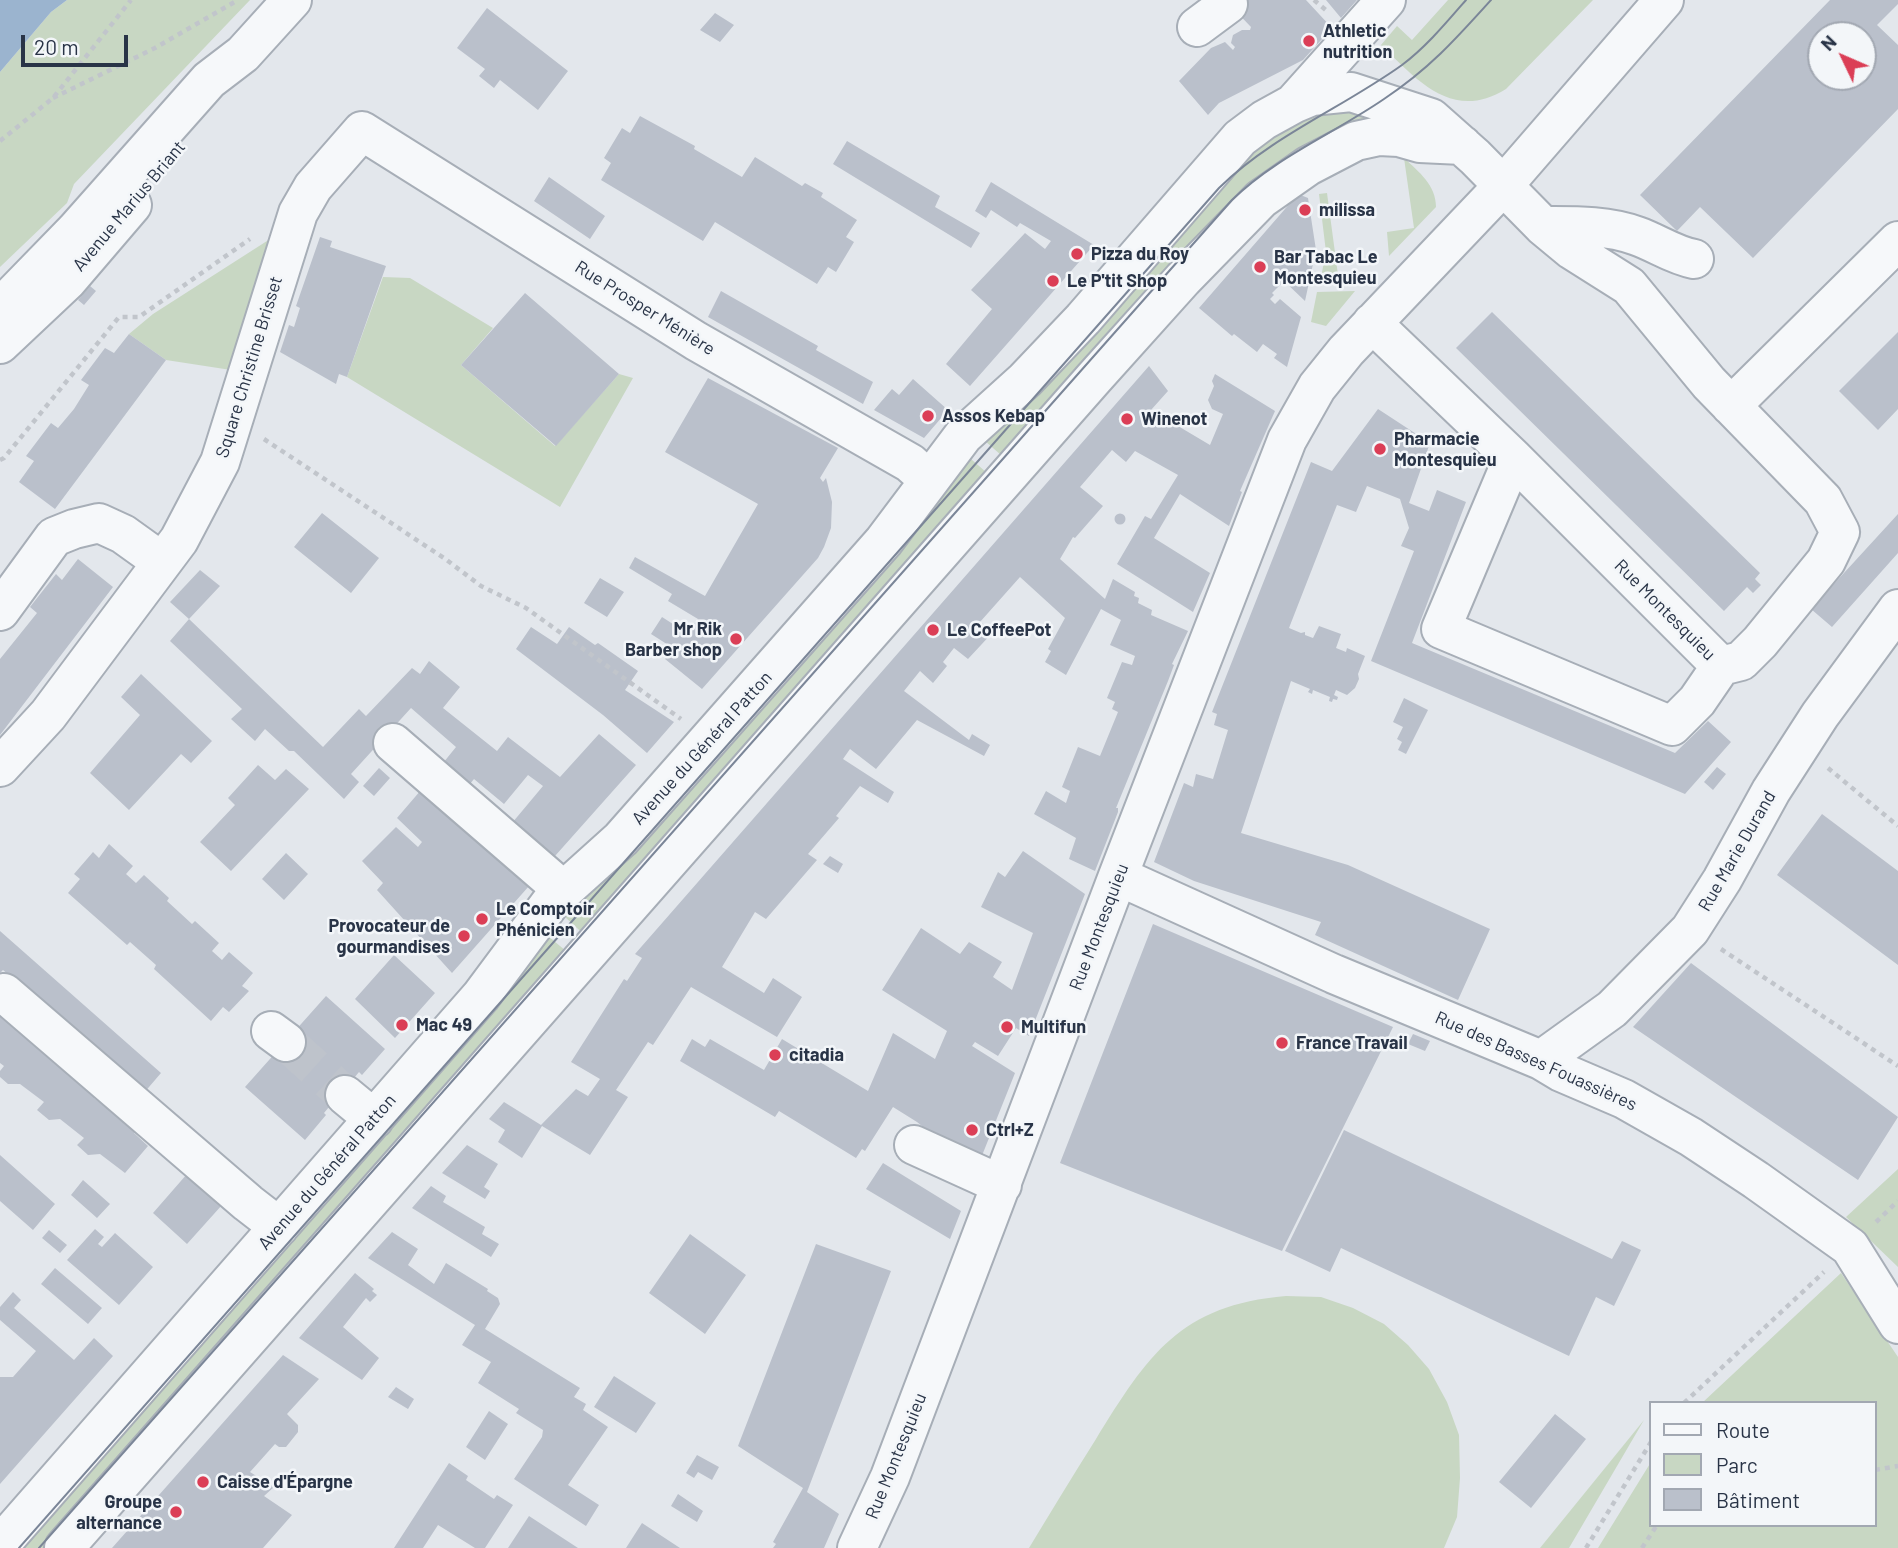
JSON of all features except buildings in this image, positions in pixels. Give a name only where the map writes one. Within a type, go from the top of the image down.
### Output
[{"type":"street","name":"Avenue Marius Briant","points":[[0,309],[75,231],[209,80],[243,54],[292,0]]},
{"type":"street","points":[[1293,104],[1386,0]]},
{"type":"street","name":"Rue Montesquieu","points":[[857,1548],[890,1477],[1287,440],[1317,387],[1371,323],[1502,187],[1664,0]]},
{"type":"street","points":[[1197,27],[1228,4]]},
{"type":"street","points":[[1351,92],[1347,60],[1356,33]]},
{"type":"street","name":"Avenue Marius Briant","points":[[0,344],[91,255],[224,91],[243,54]]},
{"type":"street","name":"Avenue du Général Patton","points":[[0,1545],[481,996],[542,912],[621,839],[884,541],[963,436],[1025,380],[1083,319],[1240,138],[1293,104],[1312,96],[1351,92],[1431,118],[1543,226],[1572,250],[1629,286],[1709,383],[1823,500],[1840,532],[1826,561],[1741,661],[1721,666]]},
{"type":"street","name":"Rue Prosper Ménière","points":[[362,131],[696,341],[910,463],[929,480]]},
{"type":"street","name":"Square Christine Brisset","points":[[0,767],[48,715],[179,540],[220,462],[298,213],[313,187],[362,131]]},
{"type":"street","points":[[64,1548],[1094,378],[1183,279],[1261,199],[1308,166],[1356,141],[1379,136],[1399,137],[1420,143],[1462,145]]},
{"type":"street","points":[[1543,226],[1610,229],[1638,236],[1675,255],[1694,259]]},
{"type":"street","points":[[1731,406],[1898,241]]},
{"type":"street","name":"Rue Montesquieu","points":[[1371,323],[1513,458],[1721,666],[1697,701],[1672,726],[1441,629],[1513,458]]},
{"type":"street","points":[[0,611],[54,537],[74,529],[99,523],[123,534],[162,562]]},
{"type":"street","name":"Rue Marie Durand","points":[[1541,1060],[1612,1009],[1690,930],[1722,880],[1771,791],[1821,715],[1898,609]]},
{"type":"street","points":[[393,743],[564,890]]},
{"type":"street","name":"Rue des Basses Fouassières","points":[[1118,876],[1334,974],[1541,1060],[1561,1072],[1624,1099],[1691,1137],[1850,1247],[1898,1324]]},
{"type":"street","points":[[4,993],[238,1195],[279,1227]]},
{"type":"street","points":[[345,1095],[374,1119]]},
{"type":"street","points":[[914,1145],[1002,1185]]},
{"type":"path","points":[[0,141],[53,98],[131,0]]},
{"type":"path","points":[[53,98],[155,48],[239,0]]},
{"type":"path","points":[[0,460],[119,317],[139,317],[254,237]]},
{"type":"path","points":[[261,437],[444,558],[481,586],[526,608],[687,723]]},
{"type":"path","points":[[1819,761],[1898,826]]},
{"type":"path","points":[[1713,944],[1898,1066]]},
{"type":"path","points":[[1881,1217],[1898,1201]]},
{"type":"path","points":[[1686,1401],[1850,1247]]},
{"type":"path","points":[[1587,1548],[1650,1444]]},
{"type":"path","points":[[1877,1470],[1898,1466]]},
{"type":"path","points":[[1642,1548],[1656,1527]]},
{"type":"green space","points":[[67,0],[250,0],[74,184],[67,203],[0,267],[0,72],[51,12]]},
{"type":"green space","points":[[1448,0],[1593,0],[1506,89],[1487,98],[1469,101],[1438,93],[1409,72],[1381,45],[1397,26],[1412,40]]},
{"type":"green space","points":[[1346,110],[1374,116],[1296,161],[1009,462],[985,441],[1215,178],[1288,126],[1321,113]]},
{"type":"green space","points":[[1404,158],[1430,186],[1436,207],[1389,256],[1387,232],[1414,228]]},
{"type":"green space","points":[[1327,193],[1338,275],[1321,277],[1326,252],[1319,194]]},
{"type":"green space","points":[[281,232],[231,370],[166,360],[129,334],[153,314]]},
{"type":"green space","points":[[383,277],[410,278],[493,328],[461,365],[555,446],[619,374],[633,378],[560,507],[347,377]]},
{"type":"green space","points":[[1355,291],[1326,326],[1311,322],[1317,292]]},
{"type":"green space","points":[[971,459],[994,479],[589,939],[565,917]]},
{"type":"green space","points":[[548,936],[572,956],[51,1548],[9,1548]]},
{"type":"green space","points":[[1898,1169],[1898,1267],[1846,1217]]},
{"type":"green space","points":[[1841,1273],[1898,1357],[1898,1548],[1598,1548],[1650,1464],[1650,1527],[1877,1527],[1877,1401],[1704,1401]]},
{"type":"green space","points":[[1286,1296],[1321,1297],[1353,1308],[1384,1324],[1408,1345],[1429,1369],[1447,1402],[1459,1435],[1457,1517],[1444,1548],[1029,1548],[1133,1382],[1171,1339],[1193,1323],[1219,1310],[1250,1301]]},
{"type":"green space","points":[[1644,1420],[1569,1548],[1540,1548]]},
{"type":"water","points":[[0,0],[67,0],[51,12],[0,72]]},
{"type":"tunnel","points":[[286,1042],[345,1095]]},
{"type":"tram line","points":[[19,1548],[1219,188],[1284,138],[1402,65],[1428,43],[1466,0]]},
{"type":"tram line","points":[[39,1548],[1232,200],[1267,171],[1400,88],[1453,41],[1491,0]]},
{"type":"place","name":"Athletic nutrition","points":[[1309,41]]},
{"type":"place","name":"milissa","points":[[1305,210]]},
{"type":"place","name":"Pizza du Roy","points":[[1077,254]]},
{"type":"place","name":"Bar Tabac Le Montesquieu","points":[[1260,267]]},
{"type":"place","name":"Le P'tit Shop","points":[[1053,281]]},
{"type":"place","name":"Assos Kebap","points":[[928,416]]},
{"type":"place","name":"Winenot","points":[[1127,419]]},
{"type":"place","name":"Pharmacie Montesquieu","points":[[1380,449]]},
{"type":"place","name":"Le CoffeePot","points":[[933,630]]},
{"type":"place","name":"Mr Rik Barber shop","points":[[736,639]]},
{"type":"place","name":"Le Comptoir Phénicien","points":[[482,919]]},
{"type":"place","name":"Provocateur de gourmandises","points":[[464,936]]},
{"type":"place","name":"Mac 49","points":[[402,1025]]},
{"type":"place","name":"Multifun","points":[[1007,1027]]},
{"type":"place","name":"France Travail","points":[[1282,1043]]},
{"type":"place","name":"citadia","points":[[775,1055]]},
{"type":"place","name":"Ctrl+Z","points":[[972,1130]]},
{"type":"place","name":"Caisse d'Épargne","points":[[203,1482]]},
{"type":"place","name":"Groupe alternance","points":[[176,1512]]}]
